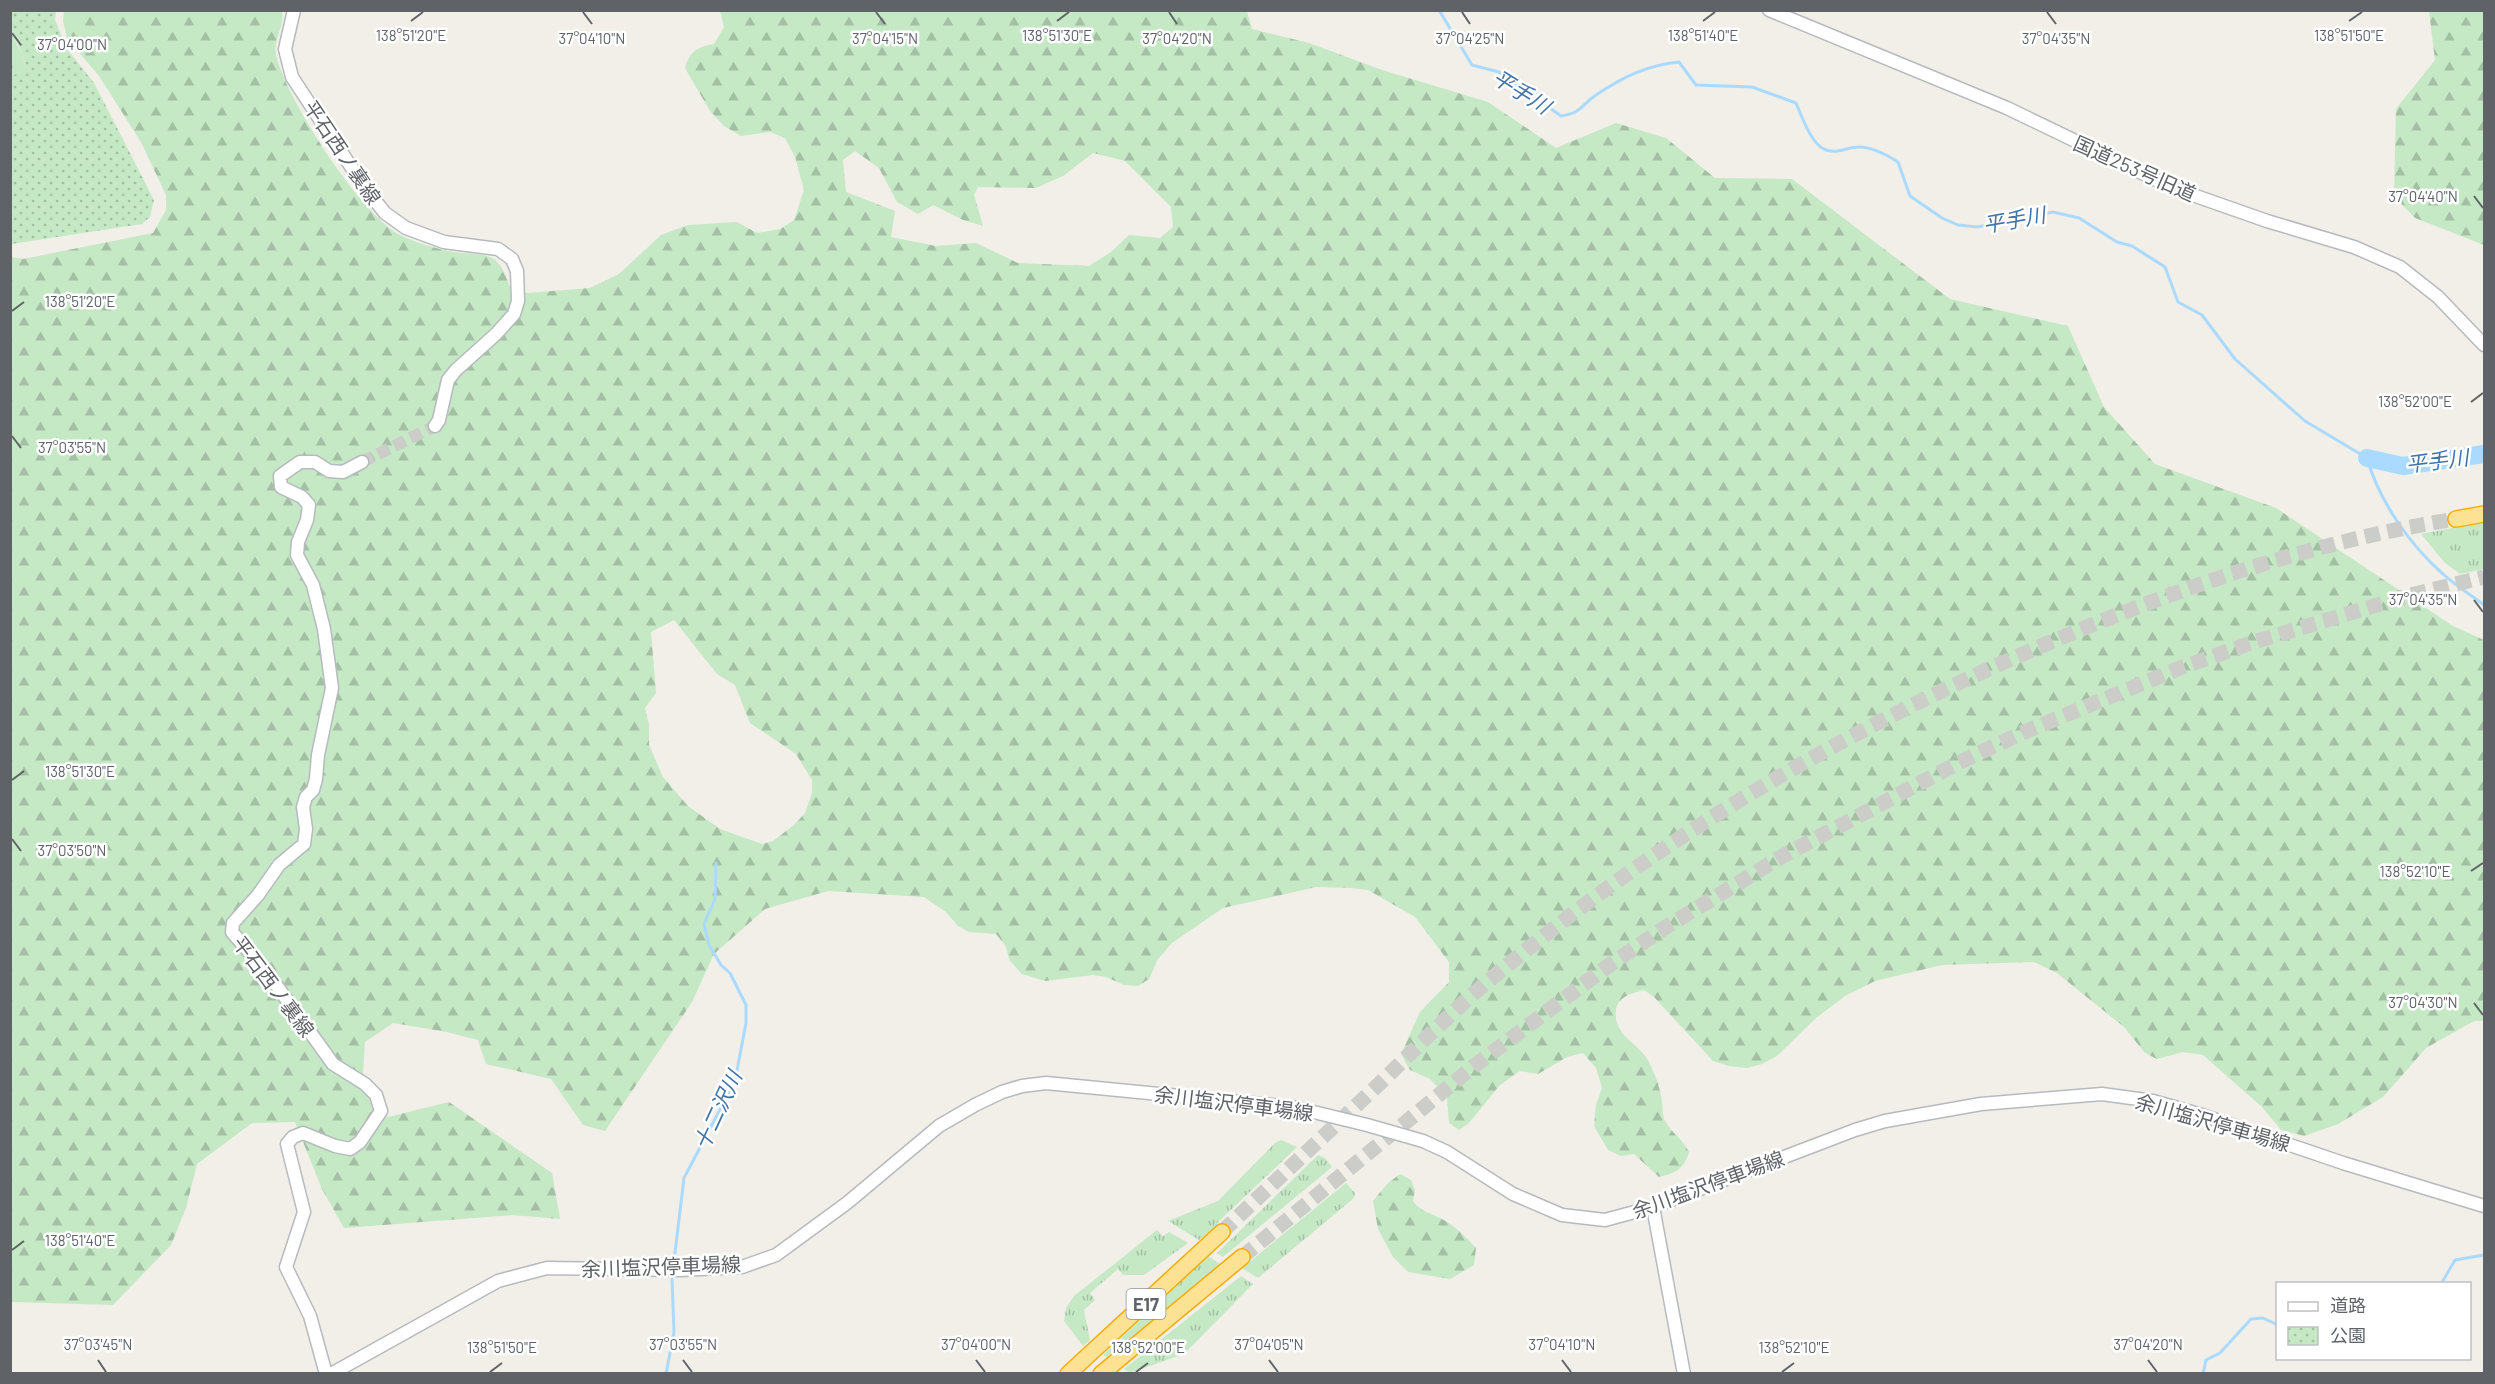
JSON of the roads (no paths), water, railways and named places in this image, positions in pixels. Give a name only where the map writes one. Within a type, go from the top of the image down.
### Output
[{"type":"highway","points":[[2456,519],[2484,514]]},
{"type":"highway","name":"E17","points":[[1068,1374],[1222,1232]]},
{"type":"highway","name":"E17","points":[[1101,1374],[1242,1257]]},
{"type":"main road","name":"平石西ノ裏線","points":[[294,10],[285,49],[292,77],[365,188],[385,213],[406,228],[444,242],[498,249],[512,259],[518,271],[518,301],[514,314],[448,380],[439,420],[435,426]]},
{"type":"main road","name":"国道253号旧道","points":[[1769,10],[2007,108],[2173,188],[2267,221],[2354,247],[2400,267],[2438,297],[2484,345]]},
{"type":"main road","name":"平石西ノ裏線","points":[[328,1374],[310,1316],[286,1267],[304,1212],[287,1144],[293,1137],[303,1133],[334,1146],[350,1149],[360,1142],[381,1111],[376,1095],[365,1084],[333,1064],[269,975],[232,932],[233,923],[258,895],[279,865],[304,844],[306,829],[303,807],[306,797],[313,790],[316,779],[318,754],[332,688],[324,629],[313,585],[297,555],[298,542],[307,520],[309,505],[302,497],[281,487],[280,476],[300,462],[315,462],[329,471],[343,472],[362,462]]},
{"type":"main road","name":"余川塩沢停車場線","points":[[328,1374],[498,1281],[547,1269],[680,1270],[742,1267],[776,1255],[847,1203],[939,1126],[975,1105],[1022,1086],[1046,1083],[1293,1107],[1423,1141],[1447,1152],[1513,1194],[1562,1215],[1605,1220],[1653,1207],[1855,1130],[1885,1121],[1981,1104],[2102,1094],[2153,1101],[2202,1115],[2343,1163],[2484,1206]]},
{"type":"main road","points":[[1653,1207],[1684,1374]]},
{"type":"waterway","name":"平手川","points":[[1439,10],[1472,65],[1499,72],[1561,116],[1577,111],[1596,95],[1636,73],[1656,66],[1679,62],[1696,85],[1752,87],[1796,103],[1807,128],[1822,148],[1836,151],[1864,147],[1898,162],[1910,196],[1942,218],[1958,225],[1977,227],[2053,212],[2079,218],[2117,242],[2132,246],[2165,267],[2178,302],[2202,315],[2235,359],[2305,421],[2367,458],[2372,474],[2388,506],[2419,550],[2443,574],[2484,605]]},
{"type":"waterway","name":"平手川","points":[[2367,458],[2403,466],[2484,454]]},
{"type":"waterway","name":"十二沢川","points":[[674,1261],[684,1178],[735,1081],[746,1023],[746,1005],[730,973],[721,965],[709,945],[704,924],[715,899],[716,863]]},
{"type":"waterway","points":[[2442,1282],[2455,1260],[2484,1255]]},
{"type":"waterway","name":"十二沢川","points":[[666,1374],[674,1332],[672,1279]]},
{"type":"waterway","points":[[2203,1374],[2206,1360],[2220,1353],[2251,1319],[2263,1318],[2276,1324]]},
{"type":"tunnel","points":[[362,462],[435,426]]},
{"type":"tunnel","points":[[1222,1232],[1458,1007],[1520,955],[1623,877],[1680,838],[1798,766],[1920,701],[2046,644],[2146,604],[2299,553],[2403,528],[2456,519]]},
{"type":"tunnel","points":[[1242,1257],[1474,1066],[1608,966],[1666,927],[1781,857],[1958,763],[2022,733],[2180,668],[2254,642],[2407,596],[2484,577]]}]
